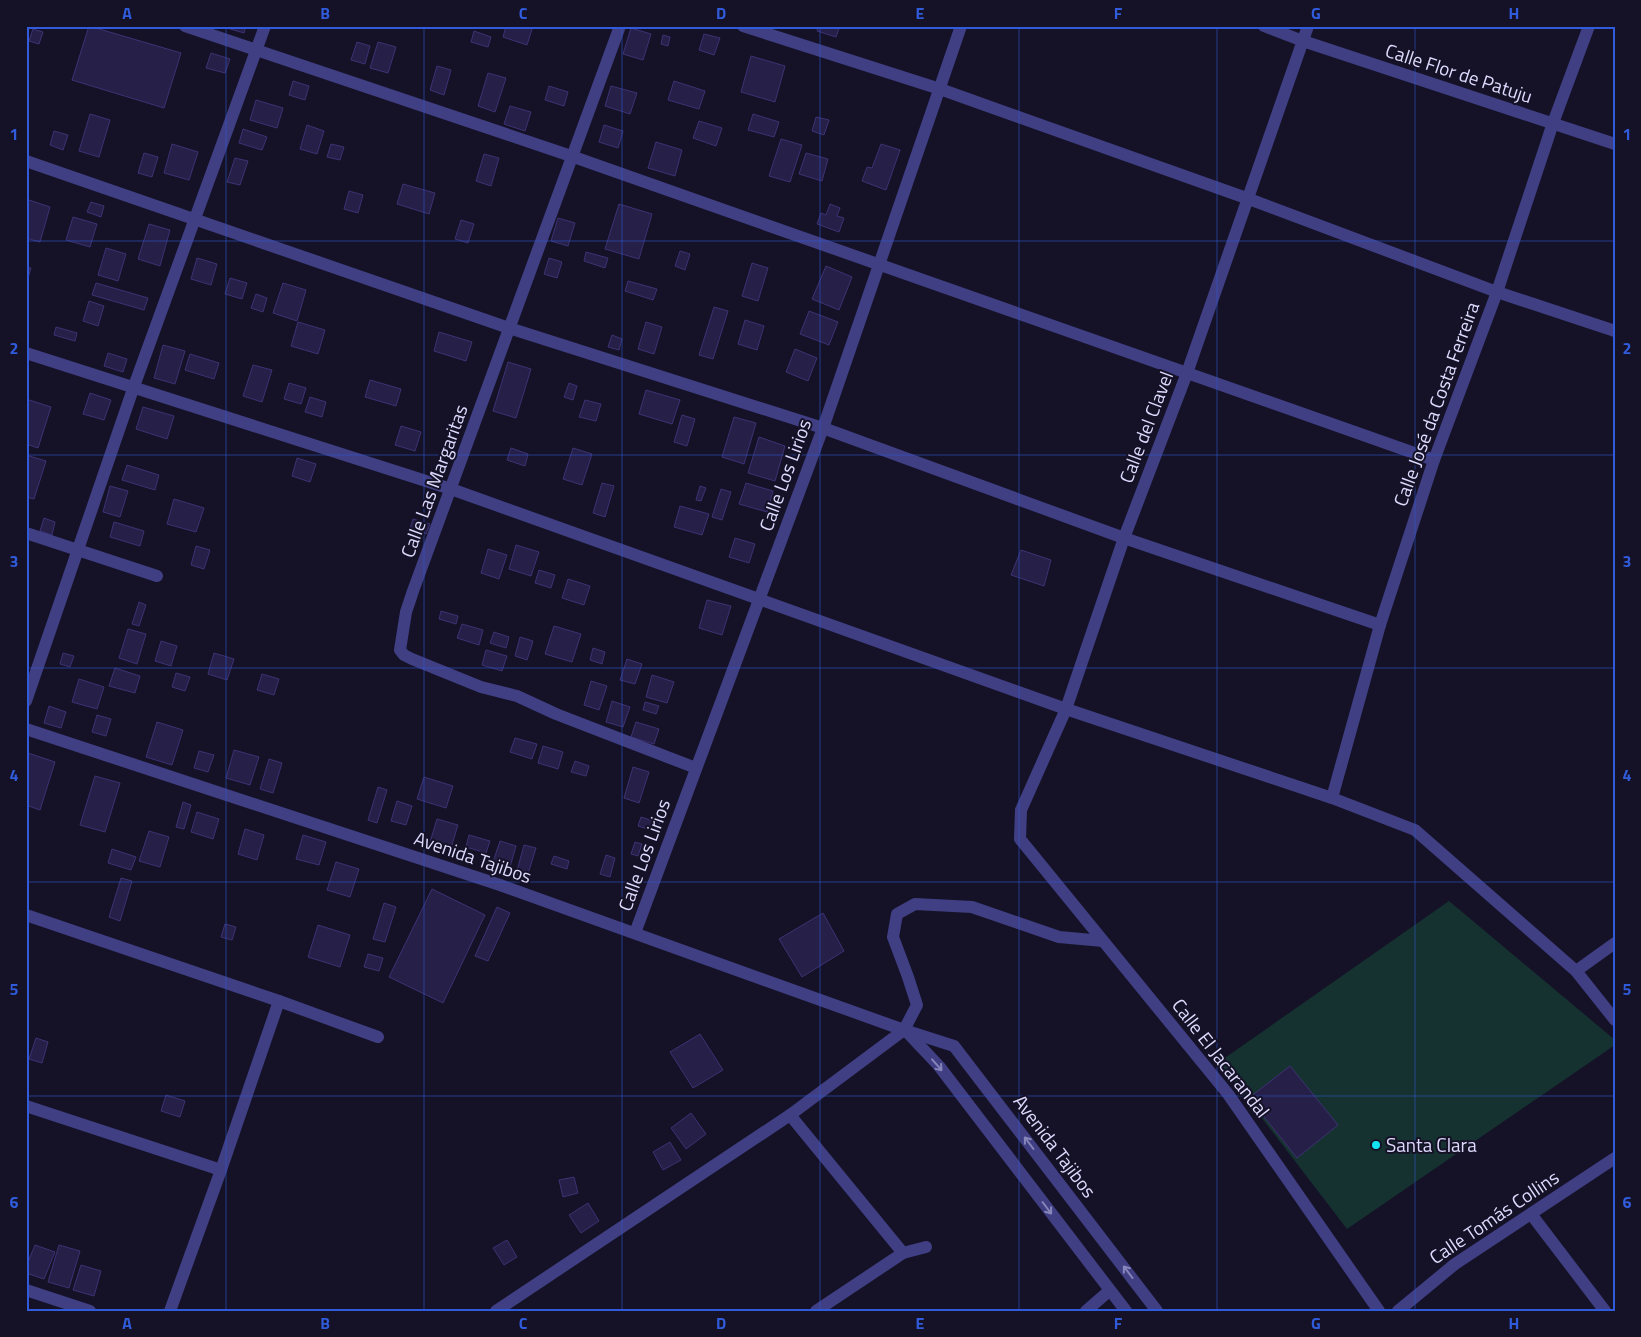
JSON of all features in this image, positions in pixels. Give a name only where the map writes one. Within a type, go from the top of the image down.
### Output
[{"type":"street","points":[[185,26],[571,156],[1434,460]]},
{"type":"street","points":[[26,701],[133,389],[265,26]]},
{"type":"street","name":"Calle Las Margaritas","points":[[620,26],[406,612],[400,650],[404,655],[421,663],[481,686],[517,696],[556,714],[696,768]]},
{"type":"street","points":[[742,26],[940,90],[1249,199],[1497,292],[1615,331]]},
{"type":"street","name":"Calle Los Lirios","points":[[635,934],[823,428],[961,26]]},
{"type":"street","name":"Calle Flor de Patuju","points":[[1264,26],[1303,41],[1615,144]]},
{"type":"street","name":"Calle del Clavel","points":[[1020,839],[1022,810],[1066,709],[1124,538],[1187,373],[1308,26]]},
{"type":"street","name":"Calle José da Costa Ferreira","points":[[1332,798],[1380,625],[1434,460],[1497,292],[1553,123],[1589,26]]},
{"type":"street","points":[[26,161],[509,328],[823,428],[1124,538],[1380,625]]},
{"type":"street","points":[[26,354],[451,489],[1066,709],[1332,798],[1415,830],[1576,970],[1615,1020]]},
{"type":"street","points":[[26,533],[157,576]]},
{"type":"street","name":"Avenida Tajibos","points":[[26,728],[500,886],[904,1030],[954,1046],[1157,1311]]},
{"type":"street","name":"Calle El Jacarandal","points":[[1020,839],[1228,1094],[1379,1311]]},
{"type":"street","points":[[496,1311],[790,1116],[904,1030],[917,1005],[893,937],[897,914],[915,904],[972,907],[1059,937],[1103,941]]},
{"type":"street","points":[[26,915],[279,1001],[378,1037]]},
{"type":"street","points":[[1576,970],[1615,943]]},
{"type":"street","points":[[170,1311],[279,1001]]},
{"type":"street","name":"Avenida Tajibos","points":[[904,1030],[939,1066],[1126,1311]]},
{"type":"street","points":[[26,1106],[221,1170]]},
{"type":"street","points":[[790,1116],[903,1253]]},
{"type":"street","name":"Calle Tomás Collins","points":[[1398,1311],[1455,1264],[1615,1158]]},
{"type":"street","points":[[1531,1214],[1605,1311]]},
{"type":"street","points":[[816,1311],[903,1253],[926,1247]]},
{"type":"street","points":[[26,1290],[90,1311]]},
{"type":"street","points":[[1086,1311],[1110,1291]]},
{"type":"green space","name":"Santa Clara","points":[[1449,901],[1615,1040],[1615,1045],[1347,1229],[1219,1062]]},
{"type":"building","points":[[89,26],[181,53],[164,108],[72,80]]},
{"type":"building","points":[[220,26],[246,26],[244,33]]},
{"type":"building","points":[[506,26],[533,26],[527,45],[503,37]]},
{"type":"building","points":[[818,26],[840,26],[836,37],[817,31]]},
{"type":"building","points":[[631,28],[651,34],[643,60],[623,54]]},
{"type":"building","points":[[33,29],[43,32],[39,44],[29,41]]},
{"type":"building","points":[[474,31],[491,37],[488,47],[471,42]]},
{"type":"building","points":[[704,34],[720,38],[714,55],[699,50]]},
{"type":"building","points":[[663,35],[670,37],[668,46],[661,44]]},
{"type":"building","points":[[357,42],[370,46],[365,64],[351,60]]},
{"type":"building","points":[[378,42],[396,47],[388,73],[370,68]]},
{"type":"building","points":[[211,53],[230,59],[225,73],[206,68]]},
{"type":"building","points":[[751,56],[785,66],[775,102],[741,92]]},
{"type":"building","points":[[437,66],[451,70],[444,95],[430,90]]},
{"type":"building","points":[[488,73],[506,78],[495,112],[478,106]]},
{"type":"building","points":[[293,81],[309,86],[305,100],[289,95]]},
{"type":"building","points":[[674,81],[705,91],[699,109],[668,100]]},
{"type":"building","points":[[549,86],[568,92],[564,106],[545,100]]},
{"type":"building","points":[[611,86],[637,93],[630,114],[605,106]]},
{"type":"building","points":[[256,100],[283,108],[277,128],[250,120]]},
{"type":"building","points":[[510,106],[531,112],[525,131],[504,124]]},
{"type":"building","points":[[90,114],[110,120],[99,157],[79,151]]},
{"type":"building","points":[[753,114],[779,122],[774,137],[748,130]]},
{"type":"building","points":[[816,117],[829,120],[824,135],[812,131]]},
{"type":"building","points":[[699,121],[722,128],[716,146],[693,138]]},
{"type":"building","points":[[307,125],[324,131],[317,154],[300,149]]},
{"type":"building","points":[[604,125],[623,131],[618,148],[599,142]]},
{"type":"building","points":[[243,129],[267,137],[262,150],[239,143]]},
{"type":"building","points":[[54,131],[68,135],[63,150],[50,145]]},
{"type":"building","points":[[781,139],[802,145],[790,182],[769,176]]},
{"type":"building","points":[[656,142],[682,150],[675,176],[648,168]]},
{"type":"building","points":[[172,144],[198,152],[189,180],[164,173]]},
{"type":"building","points":[[331,144],[344,147],[340,160],[327,157]]},
{"type":"building","points":[[881,144],[900,150],[886,190],[862,181],[867,167],[872,168]]},
{"type":"building","points":[[144,153],[158,157],[152,177],[138,173]]},
{"type":"building","points":[[806,153],[828,159],[822,181],[799,174]]},
{"type":"building","points":[[484,154],[499,158],[491,186],[476,181]]},
{"type":"building","points":[[235,158],[248,161],[240,185],[227,182]]},
{"type":"building","points":[[403,184],[435,193],[429,214],[397,204]]},
{"type":"building","points":[[349,191],[363,195],[358,213],[344,209]]},
{"type":"building","points":[[29,200],[50,207],[40,242],[26,238],[26,208]]},
{"type":"building","points":[[91,202],[104,206],[101,217],[87,212]]},
{"type":"building","points":[[619,204],[652,214],[639,259],[605,249]]},
{"type":"building","points":[[830,204],[840,208],[837,216],[844,218],[839,232],[817,224],[821,213],[826,215]]},
{"type":"building","points":[[73,217],[97,224],[90,247],[66,240]]},
{"type":"building","points":[[558,218],[575,223],[568,246],[551,241]]},
{"type":"building","points":[[461,220],[474,224],[468,243],[455,239]]},
{"type":"building","points":[[149,224],[170,230],[160,266],[138,259]]},
{"type":"building","points":[[106,248],[126,254],[118,281],[98,275]]},
{"type":"building","points":[[680,251],[690,254],[685,270],[675,266]]},
{"type":"building","points":[[586,252],[608,258],[605,268],[584,261]]},
{"type":"building","points":[[197,258],[217,264],[211,285],[191,279]]},
{"type":"building","points":[[549,258],[562,262],[557,278],[544,274]]},
{"type":"building","points":[[752,263],[768,268],[758,301],[742,296]]},
{"type":"building","points":[[826,266],[852,277],[839,310],[812,299]]},
{"type":"building","points":[[26,267],[31,268],[27,281],[26,281]]},
{"type":"building","points":[[230,278],[247,283],[242,299],[225,294]]},
{"type":"building","points":[[628,281],[657,289],[653,300],[625,291]]},
{"type":"building","points":[[96,283],[148,298],[144,310],[92,295]]},
{"type":"building","points":[[283,283],[306,290],[297,321],[273,313]]},
{"type":"building","points":[[256,294],[267,298],[263,312],[251,308]]},
{"type":"building","points":[[89,301],[104,306],[98,326],[83,321]]},
{"type":"building","points":[[714,307],[728,311],[713,359],[699,355]]},
{"type":"building","points":[[809,311],[838,322],[829,345],[800,334]]},
{"type":"building","points":[[745,320],[764,326],[757,350],[738,344]]},
{"type":"building","points":[[298,322],[325,330],[318,354],[291,346]]},
{"type":"building","points":[[646,322],[662,327],[654,354],[638,349]]},
{"type":"building","points":[[56,327],[77,333],[75,341],[54,335]]},
{"type":"building","points":[[439,332],[472,342],[466,361],[434,351]]},
{"type":"building","points":[[612,335],[622,339],[619,350],[608,347]]},
{"type":"building","points":[[163,345],[185,351],[175,384],[154,378]]},
{"type":"building","points":[[795,349],[817,358],[808,381],[786,372]]},
{"type":"building","points":[[108,353],[127,359],[123,372],[104,366]]},
{"type":"building","points":[[190,354],[219,363],[214,379],[185,370]]},
{"type":"building","points":[[508,362],[531,369],[516,418],[493,411]]},
{"type":"building","points":[[253,365],[272,370],[262,402],[243,396]]},
{"type":"building","points":[[370,380],[401,389],[396,406],[365,397]]},
{"type":"building","points":[[289,383],[306,388],[301,404],[284,399]]},
{"type":"building","points":[[569,383],[577,386],[573,400],[564,397]]},
{"type":"building","points":[[646,390],[680,400],[672,424],[639,414]]},
{"type":"building","points":[[90,393],[111,400],[104,420],[83,414]]},
{"type":"building","points":[[310,397],[326,402],[322,417],[305,412]]},
{"type":"building","points":[[26,399],[51,407],[38,448],[26,444]]},
{"type":"building","points":[[585,400],[601,404],[596,421],[579,417]]},
{"type":"building","points":[[143,407],[174,416],[167,439],[136,429]]},
{"type":"building","points":[[682,415],[695,419],[687,446],[674,442]]},
{"type":"building","points":[[734,417],[756,423],[744,464],[722,457]]},
{"type":"building","points":[[401,426],[421,432],[415,451],[395,445]]},
{"type":"building","points":[[759,437],[785,446],[775,481],[748,473]]},
{"type":"building","points":[[511,448],[528,454],[525,466],[507,460]]},
{"type":"building","points":[[573,448],[592,454],[582,485],[563,479]]},
{"type":"building","points":[[26,455],[46,461],[34,499],[26,497]]},
{"type":"building","points":[[297,458],[316,464],[310,482],[292,476]]},
{"type":"building","points":[[127,465],[159,475],[155,490],[122,480]]},
{"type":"building","points":[[602,483],[614,486],[605,517],[593,513]]},
{"type":"building","points":[[746,483],[773,491],[767,512],[739,504]]},
{"type":"building","points":[[110,486],[128,491],[120,517],[103,512]]},
{"type":"building","points":[[700,486],[706,488],[701,501],[696,500]]},
{"type":"building","points":[[721,489],[731,492],[722,520],[712,517]]},
{"type":"building","points":[[174,499],[204,508],[196,532],[167,524]]},
{"type":"building","points":[[680,506],[709,514],[702,535],[674,527]]},
{"type":"building","points":[[44,518],[55,522],[52,535],[40,531]]},
{"type":"building","points":[[413,519],[430,524],[426,534],[410,529]]},
{"type":"building","points":[[114,522],[144,531],[140,546],[110,537]]},
{"type":"building","points":[[735,538],[755,544],[749,563],[729,557]]},
{"type":"building","points":[[516,545],[539,552],[531,576],[509,569]]},
{"type":"building","points":[[196,546],[210,550],[204,569],[191,565]]},
{"type":"building","points":[[488,549],[507,555],[499,579],[481,573]]},
{"type":"building","points":[[1021,550],[1051,560],[1044,586],[1011,575]]},
{"type":"building","points":[[539,570],[555,575],[551,588],[535,583]]},
{"type":"building","points":[[568,579],[590,586],[584,605],[562,598]]},
{"type":"building","points":[[707,600],[731,606],[722,635],[699,628]]},
{"type":"building","points":[[139,602],[146,605],[139,626],[132,624]]},
{"type":"building","points":[[441,611],[458,616],[456,624],[439,619]]},
{"type":"building","points":[[462,624],[483,630],[479,645],[457,638]]},
{"type":"building","points":[[554,626],[581,634],[572,662],[545,654]]},
{"type":"building","points":[[128,629],[146,634],[137,664],[119,658]]},
{"type":"building","points":[[494,632],[509,637],[506,648],[490,643]]},
{"type":"building","points":[[520,637],[533,641],[527,660],[515,656]]},
{"type":"building","points":[[161,641],[177,646],[171,666],[155,661]]},
{"type":"building","points":[[593,648],[605,652],[602,664],[590,660]]},
{"type":"building","points":[[486,650],[507,656],[502,671],[482,665]]},
{"type":"building","points":[[63,653],[74,656],[70,667],[60,664]]},
{"type":"building","points":[[214,653],[234,659],[227,680],[208,674]]},
{"type":"building","points":[[627,659],[642,664],[635,684],[620,680]]},
{"type":"building","points":[[115,668],[140,676],[135,693],[109,686]]},
{"type":"building","points":[[176,673],[190,677],[185,691],[172,687]]},
{"type":"building","points":[[262,674],[279,679],[274,695],[257,690]]},
{"type":"building","points":[[652,675],[674,682],[667,703],[646,697]]},
{"type":"building","points":[[79,679],[104,687],[97,709],[72,702]]},
{"type":"building","points":[[591,681],[607,686],[599,710],[584,705]]},
{"type":"building","points":[[612,701],[630,707],[623,727],[606,722]]},
{"type":"building","points":[[645,702],[659,706],[656,714],[643,710]]},
{"type":"building","points":[[49,706],[66,712],[61,728],[44,723]]},
{"type":"building","points":[[97,715],[111,719],[106,736],[92,732]]},
{"type":"building","points":[[157,722],[183,730],[172,765],[146,757]]},
{"type":"building","points":[[636,722],[659,729],[654,744],[631,737]]},
{"type":"building","points":[[515,738],[537,744],[532,759],[510,752]]},
{"type":"building","points":[[543,746],[563,752],[558,769],[538,763]]},
{"type":"building","points":[[234,750],[259,757],[250,785],[226,778]]},
{"type":"building","points":[[199,751],[214,755],[208,772],[194,768]]},
{"type":"building","points":[[28,753],[55,762],[40,810],[26,805],[26,759]]},
{"type":"building","points":[[269,759],[282,763],[273,793],[260,789]]},
{"type":"building","points":[[575,761],[589,766],[586,776],[571,772]]},
{"type":"building","points":[[633,767],[649,772],[639,803],[624,798]]},
{"type":"building","points":[[95,776],[120,783],[105,832],[80,825]]},
{"type":"building","points":[[424,777],[453,786],[446,808],[417,799]]},
{"type":"building","points":[[378,787],[387,790],[377,823],[368,820]]},
{"type":"building","points":[[397,801],[412,806],[406,825],[391,821]]},
{"type":"building","points":[[183,802],[191,805],[184,829],[176,827]]},
{"type":"building","points":[[197,812],[219,819],[213,839],[191,832]]},
{"type":"building","points":[[641,817],[660,823],[657,832],[638,826]]},
{"type":"building","points":[[437,819],[458,825],[451,848],[430,842]]},
{"type":"building","points":[[245,829],[264,835],[257,860],[238,854]]},
{"type":"building","points":[[149,831],[169,837],[160,867],[139,861]]},
{"type":"building","points":[[303,835],[326,842],[319,865],[296,859]]},
{"type":"building","points":[[469,835],[490,841],[486,853],[466,847]]},
{"type":"building","points":[[500,841],[516,846],[510,867],[493,862]]},
{"type":"building","points":[[635,842],[642,844],[638,856],[631,854]]},
{"type":"building","points":[[524,845],[536,848],[527,877],[516,874]]},
{"type":"building","points":[[112,849],[136,857],[131,870],[108,863]]},
{"type":"building","points":[[606,855],[615,858],[610,877],[600,874]]},
{"type":"building","points":[[554,856],[569,861],[567,869],[551,864]]},
{"type":"building","points":[[336,862],[359,869],[350,897],[327,890]]},
{"type":"building","points":[[121,878],[132,881],[120,921],[109,917]]},
{"type":"building","points":[[432,889],[485,915],[443,1003],[389,977]]},
{"type":"building","points":[[384,903],[396,907],[385,942],[373,939]]},
{"type":"building","points":[[497,907],[510,913],[488,961],[475,956]]},
{"type":"building","points":[[823,913],[844,951],[802,977],[779,939]]},
{"type":"building","points":[[225,924],[236,927],[232,940],[221,937]]},
{"type":"building","points":[[318,925],[350,935],[340,967],[308,957]]},
{"type":"building","points":[[368,954],[383,958],[379,971],[364,967]]},
{"type":"building","points":[[700,1034],[723,1070],[693,1088],[670,1052]]},
{"type":"building","points":[[36,1038],[48,1042],[42,1063],[29,1059]]},
{"type":"building","points":[[1290,1066],[1338,1125],[1297,1158],[1249,1098]]},
{"type":"building","points":[[166,1095],[185,1101],[180,1117],[161,1111]]},
{"type":"building","points":[[691,1113],[706,1134],[686,1149],[671,1128]]},
{"type":"building","points":[[670,1142],[681,1160],[663,1170],[653,1152]]},
{"type":"building","points":[[574,1177],[578,1193],[563,1197],[559,1180]]},
{"type":"building","points":[[588,1203],[599,1221],[581,1233],[569,1215]]},
{"type":"building","points":[[507,1240],[517,1257],[504,1265],[493,1248]]},
{"type":"building","points":[[35,1245],[55,1252],[44,1279],[26,1273],[26,1267]]},
{"type":"building","points":[[59,1245],[80,1251],[69,1288],[48,1282]]},
{"type":"building","points":[[81,1265],[101,1271],[94,1296],[73,1290]]},
{"type":"place","name":"Santa Clara","points":[[1376,1145]]}]
